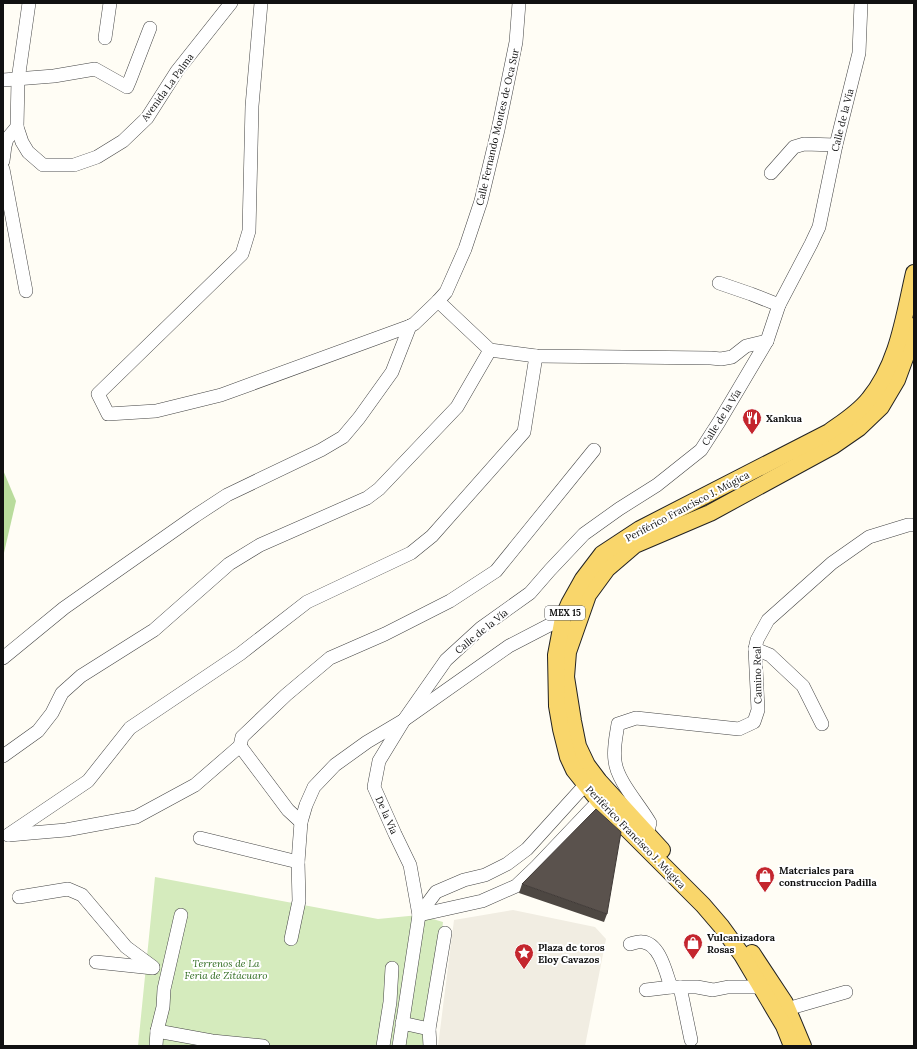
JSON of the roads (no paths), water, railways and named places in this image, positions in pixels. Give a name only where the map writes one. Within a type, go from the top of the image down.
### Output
[{"type":"main road","name":"Periférico Francisco J. Múgica","points":[[792,1046],[784,1026],[761,987],[742,955],[721,926],[703,905],[598,800],[574,770],[568,757],[557,706],[556,655],[563,618],[569,604],[583,579],[602,554],[640,529],[829,432],[852,417],[869,400],[888,370],[898,344],[914,273]]},
{"type":"main road","name":"Periférico Francisco J. Múgica","points":[[803,1046],[787,1009],[743,939],[727,919],[599,781],[587,764],[578,746],[573,721],[566,677],[568,652],[588,595],[607,569],[635,545],[710,513],[834,446],[860,428],[881,408],[897,380],[908,350],[914,326]]},
{"type":"street","points":[[3,161],[7,139],[17,127],[18,80],[29,3]]},
{"type":"street","points":[[105,38],[110,3]]},
{"type":"street","name":"Avenida La Palma","points":[[17,127],[22,142],[28,152],[43,165],[74,165],[97,157],[123,141],[147,118],[177,71],[231,3]]},
{"type":"street","points":[[261,3],[252,106],[250,231],[242,254],[98,394],[108,414],[156,411],[222,395],[410,326]]},
{"type":"street","name":"Calle Fernando Montes de Oca Sur","points":[[410,326],[414,324],[446,292],[465,249],[482,201],[516,42],[519,3]]},
{"type":"street","name":"Calle de la Vía","points":[[404,720],[446,660],[481,628],[530,593],[584,534],[619,509],[657,485],[701,450],[720,422],[766,341],[779,305],[812,244],[819,227],[836,145],[859,53],[861,3]]},
{"type":"street","points":[[3,80],[54,76],[95,69],[127,87],[150,28]]},
{"type":"street","points":[[771,173],[794,147],[804,144],[836,145]]},
{"type":"street","points":[[3,169],[26,291]]},
{"type":"street","points":[[719,283],[779,305]]},
{"type":"street","points":[[438,301],[490,350],[536,356],[721,359],[732,357],[746,346],[766,341]]},
{"type":"street","points":[[3,658],[64,608],[228,495],[321,450],[343,437],[359,418],[392,372],[410,326]]},
{"type":"street","points":[[3,756],[38,731],[52,713],[62,693],[81,676],[154,630],[229,564],[260,545],[367,498],[379,489],[457,407],[490,350]]},
{"type":"street","points":[[6,835],[88,781],[130,728],[240,654],[307,602],[411,553],[432,536],[524,432],[536,356]]},
{"type":"street","points":[[6,835],[66,830],[136,817],[195,785],[240,746],[242,737],[286,695],[330,658],[386,634],[450,601],[496,570],[594,450]]},
{"type":"street","name":"Camino Real","points":[[648,834],[650,823],[618,775],[614,753],[618,724],[636,718],[739,729],[754,722],[758,710],[755,649],[757,640],[768,620],[832,563],[869,537],[908,525],[914,525]]},
{"type":"street","points":[[291,939],[299,901],[298,862],[301,822],[306,805],[314,787],[334,765],[367,742],[404,720],[509,646],[563,618]]},
{"type":"street","points":[[755,649],[770,655],[803,686],[822,724]]},
{"type":"street","name":"De la Vía","points":[[404,720],[379,761],[374,787],[410,864],[418,915]]},
{"type":"street","points":[[240,746],[288,810],[301,822]]},
{"type":"street","points":[[399,1046],[418,915],[436,892],[464,880],[485,875],[507,864],[527,849],[585,785]]},
{"type":"street","points":[[418,915],[482,901],[516,886],[536,867],[598,800]]},
{"type":"street","points":[[200,838],[298,862]]},
{"type":"street","points":[[516,886],[531,890]]},
{"type":"street","points":[[18,897],[68,889],[82,895],[126,947],[152,968],[155,975],[167,978]]},
{"type":"street","points":[[156,1046],[164,989],[181,914]]},
{"type":"street","points":[[430,1046],[429,1029],[445,934]]},
{"type":"street","points":[[630,944],[643,942],[652,945],[659,954],[675,987],[691,1040]]},
{"type":"street","points":[[96,962],[152,968]]},
{"type":"street","points":[[383,1046],[390,1002],[392,968]]},
{"type":"street","points":[[646,990],[675,987],[697,987],[713,990],[761,987]]},
{"type":"street","points":[[787,1009],[846,992]]},
{"type":"street","points":[[390,1002],[405,1003]]},
{"type":"street","points":[[402,1023],[429,1029]]},
{"type":"street","points":[[157,1031],[212,1041],[263,1046]]},
{"type":"place","name":"Xankua","points":[[752,435]]},
{"type":"place","name":"Materiales para construccion Padilla","points":[[765,893]]},
{"type":"place","name":"Vulcanizadora Rosas","points":[[693,960]]},
{"type":"place","name":"Plaza de toros Eloy Cavazos","points":[[524,970]]},
{"type":"park label","name":"Terrenos de La Feria de Zitácuaro","points":[[226,968]]}]
